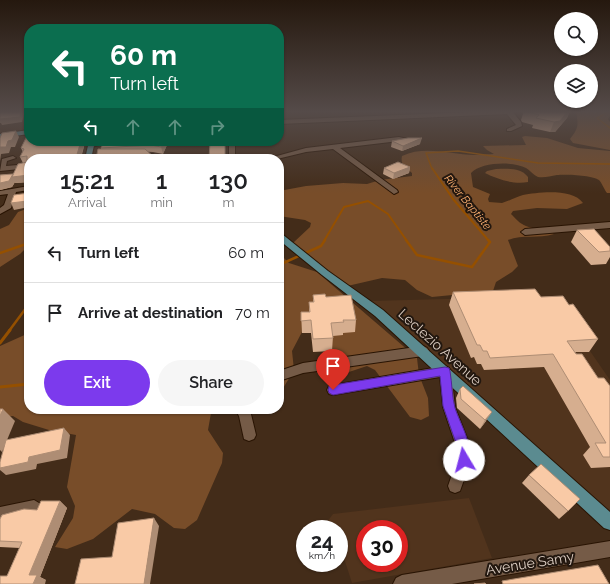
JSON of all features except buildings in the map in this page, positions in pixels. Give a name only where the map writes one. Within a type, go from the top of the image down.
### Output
[{"type":"main road","name":"Leclezio Avenue","points":[[284,240],[379,313],[423,351],[610,522]]},
{"type":"street","points":[[284,155],[333,146],[399,139],[418,141]]},
{"type":"street","points":[[333,146],[394,192]]},
{"type":"street","points":[[13,158],[4,160],[1,169],[24,167]]},
{"type":"street","points":[[0,193],[24,189]]},
{"type":"street","points":[[0,212],[8,206],[13,191]]},
{"type":"street","points":[[525,232],[610,225]]},
{"type":"street","points":[[284,374],[303,368],[423,351]]},
{"type":"street","points":[[333,390],[445,371],[449,406],[462,443],[464,460],[454,486]]},
{"type":"street","points":[[245,414],[249,435]]},
{"type":"street","points":[[0,515],[34,508]]},
{"type":"street","name":"Avenue Samy","points":[[402,584],[610,549]]},
{"type":"shaded area","points":[[523,138],[548,138],[578,148],[610,151],[610,193],[607,193],[600,181],[596,178],[566,175],[538,177],[526,168],[513,164],[489,165],[476,169],[471,173],[473,187],[490,194],[488,199],[489,202],[502,203],[523,195],[555,192],[572,195],[583,203],[567,209],[537,208],[513,211],[511,214],[524,225],[554,234],[519,237],[508,240],[518,266],[512,272],[496,282],[493,291],[432,297],[417,290],[405,280],[382,278],[343,287],[293,243],[310,227],[311,223],[305,220],[284,217],[284,190],[306,186],[343,183],[367,184],[380,180],[412,176],[412,173],[402,162],[402,156],[420,151],[438,151],[477,155],[494,154],[483,146],[526,145]]},
{"type":"shaded area","points":[[610,138],[610,150],[573,143],[570,139]]},
{"type":"shaded area","points":[[496,169],[518,170],[528,177],[528,182],[517,183],[506,181],[485,173]]},
{"type":"shaded area","points":[[24,210],[24,250],[0,267],[0,229],[9,225],[18,212]]},
{"type":"shaded area","points":[[284,258],[289,263],[317,272],[417,358],[419,375],[428,398],[429,416],[421,420],[410,417],[375,370],[367,366],[349,372],[340,369],[332,356],[330,334],[302,332],[292,351],[294,370],[284,387]]},
{"type":"shaded area","points":[[552,296],[610,380],[610,517],[371,301]]},
{"type":"shaded area","points":[[24,335],[24,414],[211,414],[208,430],[223,453],[222,463],[197,520],[185,529],[174,528],[155,514],[132,509],[93,539],[67,549],[55,547],[73,518],[75,506],[67,487],[76,435],[49,430],[23,422],[13,416],[0,417],[0,346]]},
{"type":"shaded area","points":[[469,498],[492,558],[352,583],[348,571],[348,520],[328,520],[333,514]]},
{"type":"waterway","name":"River Baptiste","points":[[432,169],[426,153],[458,151],[538,163],[610,164]]},
{"type":"waterway","name":"River Baptiste","points":[[432,168],[453,199],[489,241]]},
{"type":"waterway","name":"River Baptiste","points":[[324,241],[344,207],[368,201],[388,214],[407,241]]},
{"type":"waterway","name":"River Baptiste","points":[[284,263],[321,246],[325,240]]},
{"type":"waterway","name":"River Baptiste","points":[[406,240],[417,255],[472,267],[490,242],[489,241]]},
{"type":"waterway","name":"River Baptiste","points":[[0,253],[24,245]]},
{"type":"waterway","name":"River Baptiste","points":[[9,331],[24,311]]},
{"type":"waterway","name":"River Baptiste","points":[[0,343],[10,330]]},
{"type":"waterway","name":"River Baptiste","points":[[0,387],[24,385]]},
{"type":"route","points":[[333,390],[445,371],[449,406],[462,443],[464,460]]}]
